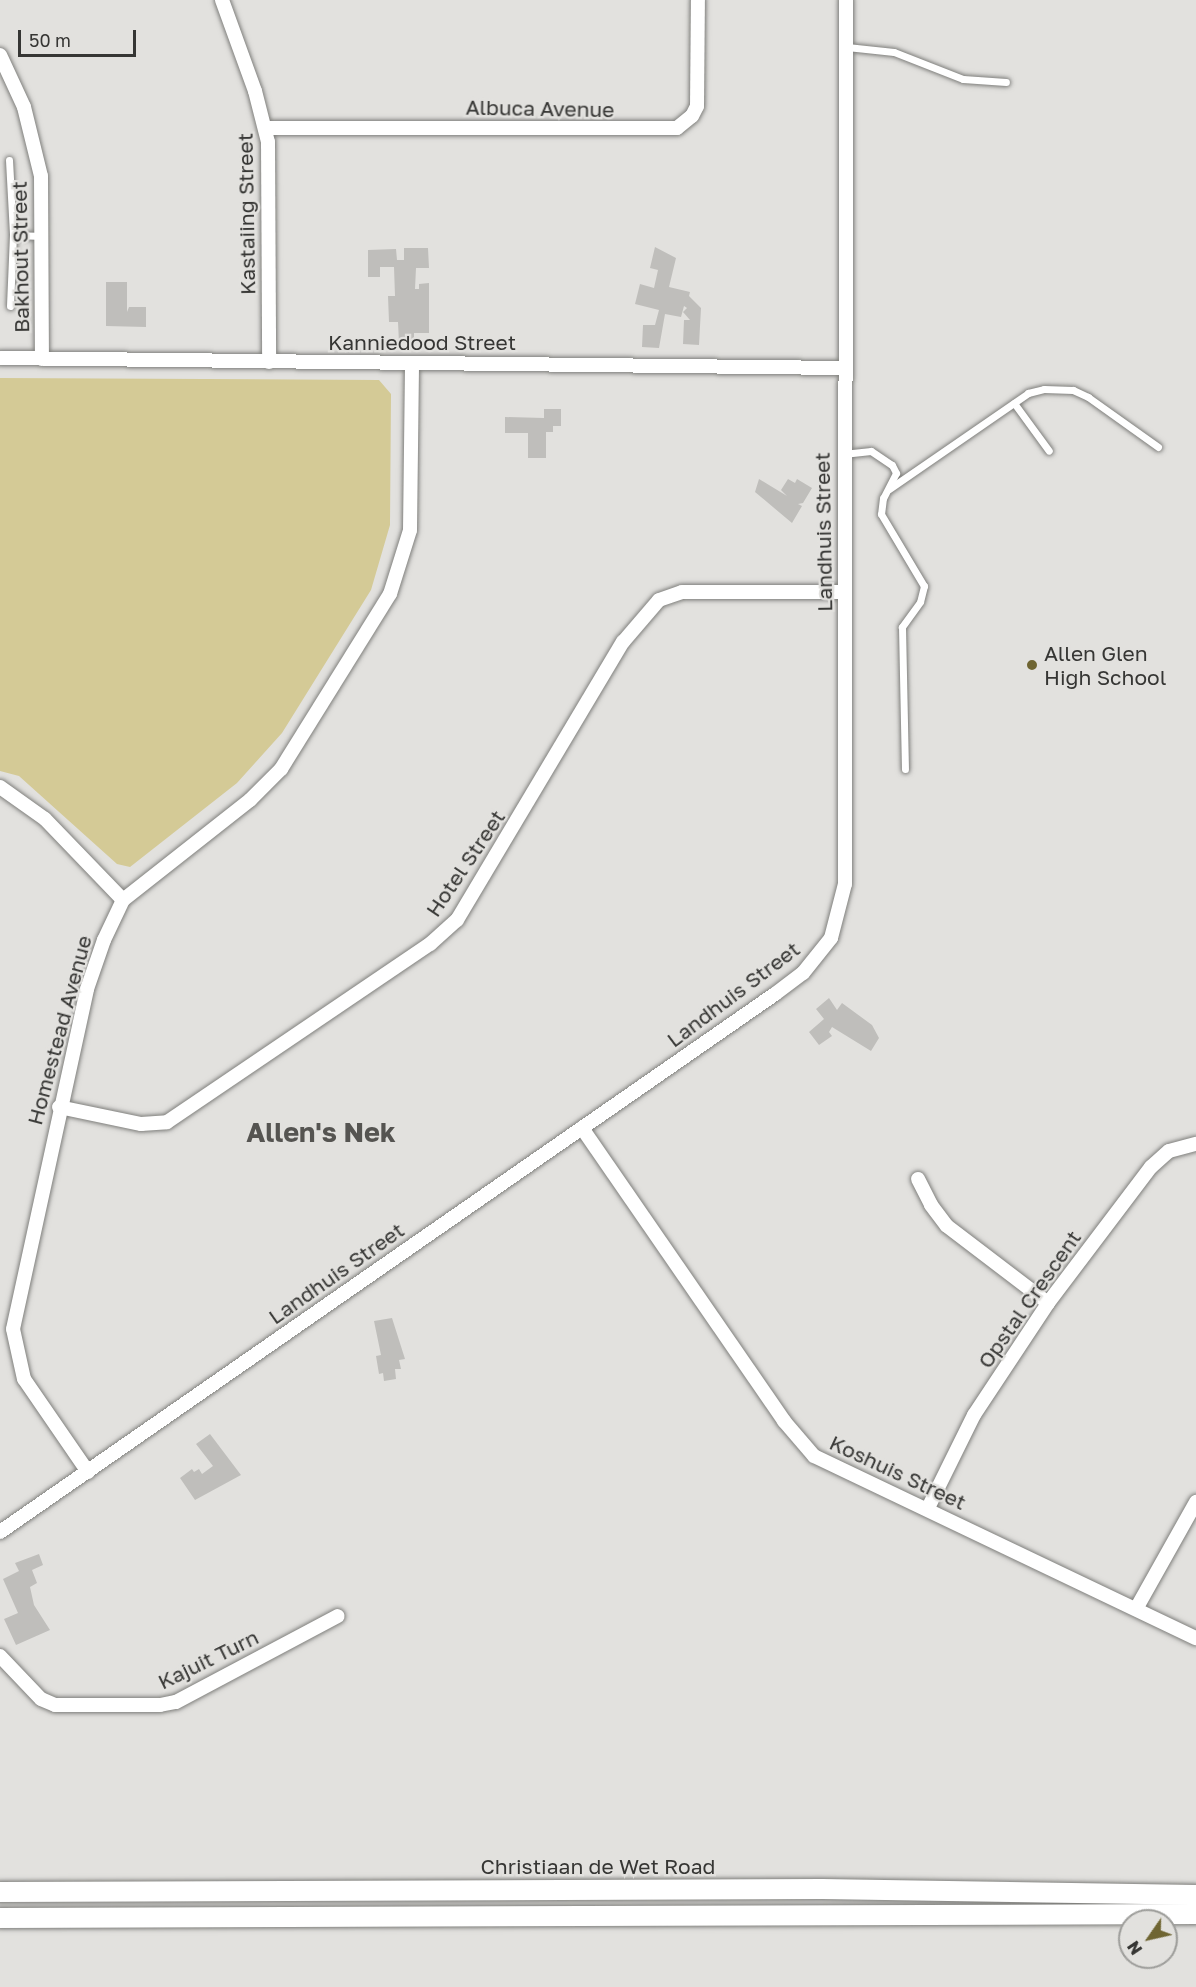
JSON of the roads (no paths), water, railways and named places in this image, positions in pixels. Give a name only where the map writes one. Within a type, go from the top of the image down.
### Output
[{"type":"main road","name":"Christiaan de Wet Road","points":[[0,1892],[822,1889],[1196,1895]]},
{"type":"main road","points":[[0,1918],[1196,1914]]},
{"type":"street","name":"Kastaiing Street","points":[[222,0],[266,128],[269,166],[269,362]]},
{"type":"street","name":"Albuca Avenue","points":[[266,128],[677,128],[692,116],[697,106],[698,0]]},
{"type":"street","name":"Landhuis Street","points":[[0,1532],[803,973],[831,938],[845,884],[843,454],[846,0]]},
{"type":"street","name":"Bakhout Street","points":[[0,56],[13,77],[35,144],[41,176],[42,359]]},
{"type":"street","name":"Kanniedood Street","points":[[0,358],[844,368]]},
{"type":"street","name":"Homestead Avenue","points":[[88,1472],[24,1379],[13,1329],[59,1107],[94,966],[123,900],[140,882],[250,800],[281,769],[385,603],[399,574],[411,530],[412,363]]},
{"type":"street","name":"Hotel Street","points":[[59,1107],[141,1124],[168,1122],[430,944],[457,920],[623,642],[659,600],[682,592],[845,592]]},
{"type":"street","points":[[0,787],[37,812],[123,900]]},
{"type":"street","name":"Koshuis Street","points":[[582,1128],[798,1439],[814,1456],[928,1508],[1196,1638]]},
{"type":"street","name":"Opstal Crescent","points":[[928,1508],[974,1415],[1048,1303],[1151,1167],[1169,1151],[1196,1144]]},
{"type":"street","points":[[918,1179],[947,1226],[1048,1303]]},
{"type":"street","points":[[1136,1609],[1196,1502]]},
{"type":"street","name":"Kajuit Turn","points":[[0,1656],[42,1699],[55,1705],[160,1706],[176,1702],[338,1616]]},
{"type":"lane","points":[[847,47],[894,52],[963,79],[1006,82]]},
{"type":"lane","points":[[9,160],[13,236],[10,306]]},
{"type":"lane","points":[[13,236],[43,236]]},
{"type":"lane","points":[[887,490],[1028,393],[1044,389],[1073,390],[1112,411],[1158,447]]},
{"type":"lane","points":[[1014,403],[1049,451]]},
{"type":"lane","points":[[843,454],[871,451],[892,465],[896,473],[887,490],[881,514],[924,586],[920,602],[902,627],[905,769]]},
{"type":"place","name":"Allen Glen High School","points":[[1032,665]]},
{"type":"district","name":"Allen's Nek","points":[[321,1133]]}]
